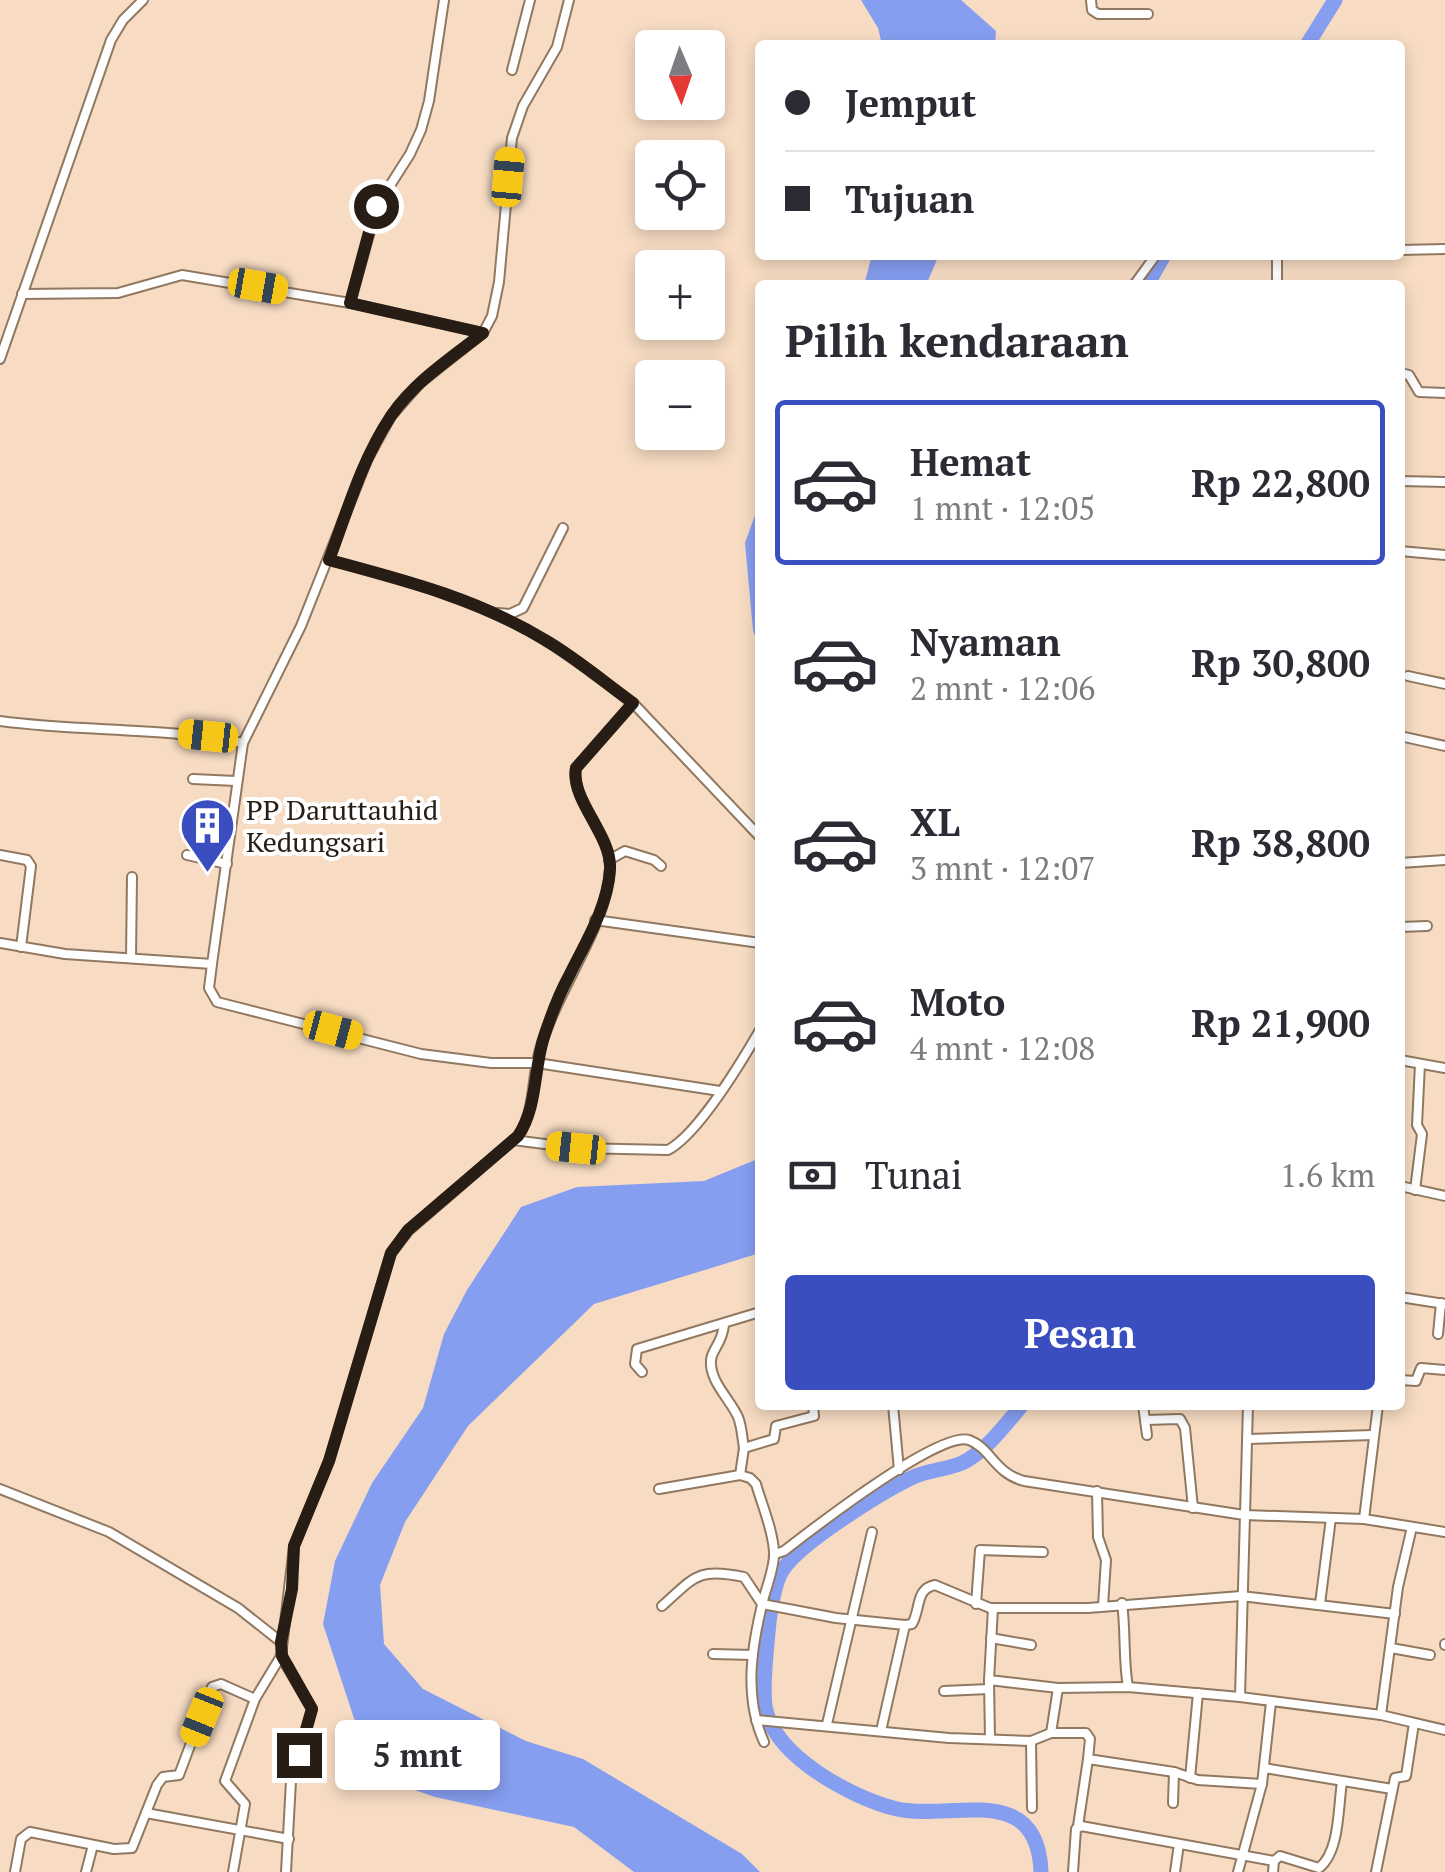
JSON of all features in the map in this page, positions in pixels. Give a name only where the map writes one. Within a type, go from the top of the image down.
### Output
[{"type":"street","points":[[0,359],[111,40],[123,20],[143,0]]},
{"type":"street","points":[[350,303],[376,206],[421,130],[444,0]]},
{"type":"street","points":[[512,70],[530,0]]},
{"type":"street","points":[[569,0],[557,46],[516,121],[492,316],[483,333],[420,383],[391,416],[367,460],[301,626],[243,743],[211,993],[218,1002],[231,1006],[421,1054],[492,1063],[537,1063],[720,1091]]},
{"type":"street","points":[[1091,0],[1092,10],[1098,14],[1148,14]]},
{"type":"street","points":[[1405,250],[1445,249]]},
{"type":"street","points":[[22,294],[118,294],[182,275],[350,303],[483,333]]},
{"type":"street","points":[[1405,375],[1419,392],[1445,393]]},
{"type":"street","points":[[1405,481],[1445,482]]},
{"type":"street","points":[[494,612],[510,614],[523,608],[563,528]]},
{"type":"street","points":[[1405,551],[1445,555]]},
{"type":"street","points":[[329,560],[396,576],[494,612],[546,640],[633,703],[755,832]]},
{"type":"street","points":[[1408,676],[1445,684]]},
{"type":"street","points":[[286,1872],[291,1781],[312,1709],[282,1656],[294,1546],[335,1443],[391,1253],[408,1230],[526,1124],[537,1063],[554,1010],[595,920],[608,881],[609,860],[575,776],[582,762],[633,703]]},
{"type":"street","points":[[0,721],[53,728],[187,734],[243,743]]},
{"type":"street","points":[[1405,737],[1445,746]]},
{"type":"street","points":[[193,778],[236,781]]},
{"type":"street","points":[[609,860],[622,851],[654,860],[661,866]]},
{"type":"street","points":[[0,855],[27,860],[31,866],[21,947]]},
{"type":"street","points":[[187,856],[227,864]]},
{"type":"street","points":[[1405,863],[1445,860]]},
{"type":"street","points":[[131,958],[132,877]]},
{"type":"street","points":[[595,920],[755,942]]},
{"type":"street","points":[[1405,927],[1427,926]]},
{"type":"street","points":[[0,943],[212,964]]},
{"type":"street","points":[[512,1140],[576,1148],[668,1150],[681,1143],[755,1038]]},
{"type":"street","points":[[1405,1061],[1445,1068]]},
{"type":"street","points":[[1415,1190],[1422,1134],[1417,1125],[1420,1064]]},
{"type":"street","points":[[1405,1188],[1445,1196]]},
{"type":"street","points":[[1405,1298],[1443,1304],[1438,1334]]},
{"type":"street","points":[[642,1372],[635,1364],[637,1349],[755,1314]]},
{"type":"street","points":[[724,1324],[722,1340],[710,1363],[737,1414],[744,1448],[740,1476]]},
{"type":"street","points":[[1405,1380],[1416,1381],[1421,1368],[1445,1370]]},
{"type":"street","points":[[744,1448],[774,1439],[776,1426],[814,1416],[813,1410]]},
{"type":"street","points":[[893,1410],[899,1470]]},
{"type":"street","points":[[1144,1410],[1147,1435]]},
{"type":"street","points":[[1240,1696],[1248,1410]]},
{"type":"street","points":[[1364,1519],[1377,1410]]},
{"type":"street","points":[[1145,1420],[1180,1420],[1186,1428],[1193,1508]]},
{"type":"street","points":[[1248,1438],[1373,1435]]},
{"type":"street","points":[[775,1554],[784,1552],[848,1501],[959,1440],[972,1442],[1012,1478],[1193,1508],[1364,1519],[1445,1532]]},
{"type":"street","points":[[659,1490],[740,1476],[756,1484],[775,1554],[753,1655],[752,1699],[764,1742]]},
{"type":"street","points":[[0,1489],[109,1532],[238,1608],[281,1642]]},
{"type":"street","points":[[1097,1491],[1098,1537],[1106,1560],[1104,1606]]},
{"type":"street","points":[[1320,1604],[1332,1518]]},
{"type":"street","points":[[1381,1715],[1398,1587],[1412,1528]]},
{"type":"street","points":[[827,1724],[872,1532]]},
{"type":"street","points":[[976,1604],[980,1550],[1043,1552]]},
{"type":"street","points":[[662,1606],[696,1575],[714,1573],[744,1577],[764,1604],[905,1626],[916,1617],[921,1593],[935,1586],[993,1608],[1104,1606],[1241,1596],[1395,1614]]},
{"type":"street","points":[[1122,1604],[1128,1687]]},
{"type":"street","points":[[990,1740],[993,1608]]},
{"type":"street","points":[[881,1730],[905,1626]]},
{"type":"street","points":[[992,1638],[1031,1645]]},
{"type":"street","points":[[1390,1648],[1430,1655]]},
{"type":"street","points":[[714,1654],[753,1655]]},
{"type":"street","points":[[233,1872],[245,1804],[225,1781],[255,1699],[282,1656]]},
{"type":"street","points":[[15,1872],[21,1839],[26,1833],[120,1850],[132,1848],[161,1779],[179,1775],[212,1686],[221,1684],[255,1699]]},
{"type":"street","points":[[944,1691],[989,1684],[1128,1687],[1240,1696],[1381,1715],[1445,1730]]},
{"type":"street","points":[[1051,1733],[1058,1688]]},
{"type":"street","points":[[1190,1778],[1198,1693]]},
{"type":"street","points":[[1238,1872],[1262,1784],[1271,1702]]},
{"type":"street","points":[[756,1720],[1030,1742],[1051,1733],[1088,1735],[1072,1872]]},
{"type":"street","points":[[1376,1872],[1394,1778],[1406,1776],[1414,1722]]},
{"type":"street","points":[[1030,1742],[1032,1808]]},
{"type":"street","points":[[1088,1760],[1174,1772],[1190,1778],[1262,1784]]},
{"type":"street","points":[[1264,1768],[1392,1789]]},
{"type":"street","points":[[1172,1803],[1174,1772]]},
{"type":"street","points":[[1078,1826],[1274,1861],[1282,1856],[1319,1868],[1333,1847],[1342,1782]]},
{"type":"street","points":[[146,1813],[289,1839]]},
{"type":"street","points":[[1174,1872],[1178,1844]]},
{"type":"street","points":[[86,1872],[94,1845]]},
{"type":"street","points":[[1273,1872],[1274,1861]]},
{"type":"water","points":[[861,0],[961,0],[996,31],[995,40],[881,40]]},
{"type":"water","points":[[871,260],[937,260],[928,280],[865,280]]},
{"type":"water","points":[[755,515],[755,636],[753,630],[745,543]]},
{"type":"water","points":[[755,1160],[755,1255],[594,1304],[468,1426],[405,1522],[380,1585],[384,1644],[423,1689],[526,1741],[583,1759],[742,1854],[760,1872],[634,1872],[574,1827],[435,1797],[389,1781],[365,1752],[323,1624],[335,1561],[372,1483],[423,1408],[444,1334],[467,1290],[521,1207],[577,1187],[704,1181]]},
{"type":"waterway","points":[[1310,40],[1335,0]]},
{"type":"waterway","points":[[1150,280],[1161,260]]},
{"type":"waterway","points":[[1018,1410],[971,1458],[898,1485],[842,1520],[791,1560],[779,1576],[772,1603],[764,1697],[771,1724],[783,1742],[817,1772],[859,1795],[897,1809],[988,1810],[1008,1815],[1025,1825],[1036,1843],[1041,1872]]},
{"type":"place","name":"PP Daruttauhid Kedungsari","points":[[207,874]]},
{"type":"route","points":[[299,1755],[312,1709],[288,1669],[281,1642],[292,1589],[296,1538],[329,1461],[391,1253],[408,1230],[518,1136],[526,1124],[543,1041],[568,976],[587,945],[610,869],[606,848],[577,784],[576,768],[633,703],[546,640],[494,612],[396,576],[329,560],[367,460],[391,416],[420,383],[483,333],[350,303],[376,206]]}]
